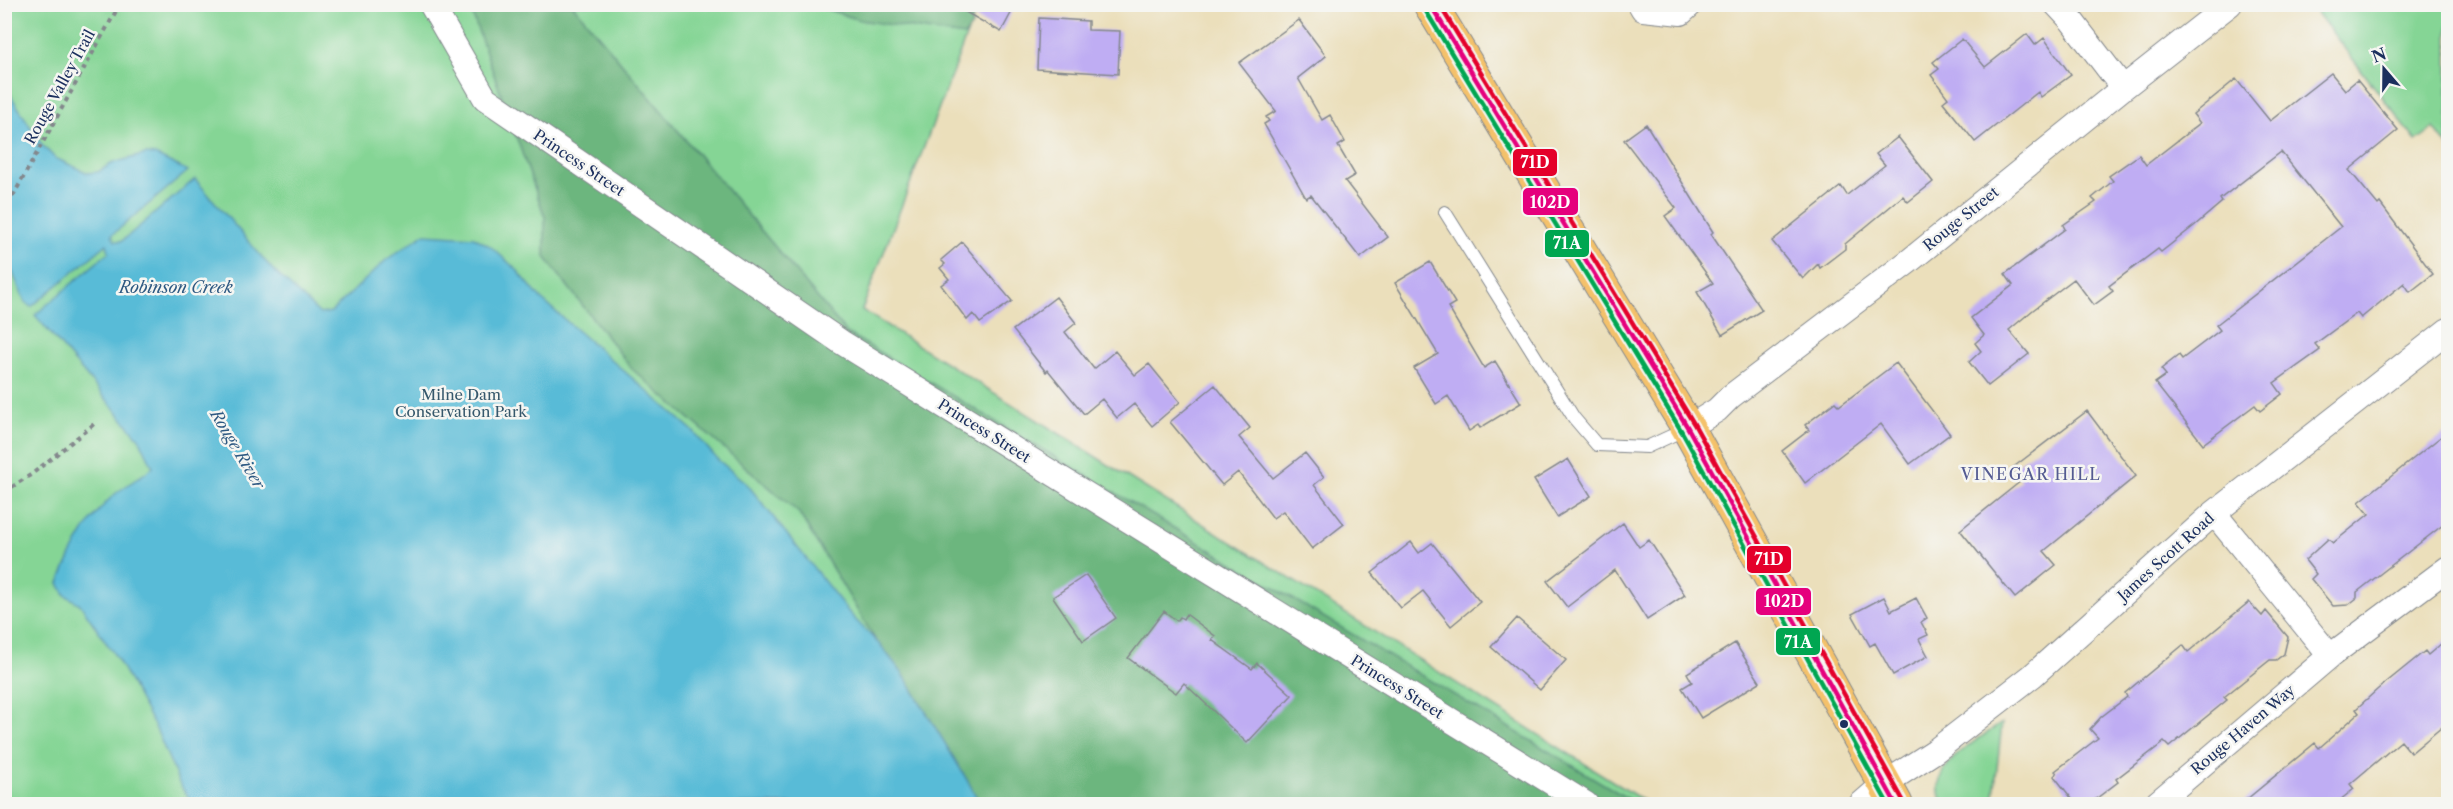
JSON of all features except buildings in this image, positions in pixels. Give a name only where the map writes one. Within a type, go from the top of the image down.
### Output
[{"type":"main road","points":[[1430,4],[1689,428],[1880,798]]},
{"type":"street","name":"Princess Street","points":[[431,4],[485,98],[841,342],[1586,804]]},
{"type":"street","points":[[1640,4],[1643,9],[1681,13],[1691,4]]},
{"type":"street","points":[[2056,4],[2123,88]]},
{"type":"street","name":"Rouge Street","points":[[1689,428],[1717,410],[1730,397],[1908,262],[2230,4]]},
{"type":"street","name":"James Scott Road","points":[[1880,798],[1935,751],[2032,676],[2214,513],[2448,330]]},
{"type":"street","points":[[2214,513],[2330,656]]},
{"type":"street","name":"Rouge Haven Way","points":[[2156,804],[2330,656],[2448,568]]},
{"type":"lane","points":[[1445,212],[1574,418],[1597,446],[1647,447],[1689,428]]},
{"type":"path","name":"Rouge Valley Trail","points":[[4,212],[120,4]]},
{"type":"path","points":[[4,492],[32,474],[94,424]]},
{"type":"green space","name":"Milne Dam Conservation Park","points":[[5,4],[978,5],[862,310],[1649,804],[5,804]]},
{"type":"green space","points":[[469,5],[573,5],[847,333],[1637,804],[958,804],[943,752],[799,513],[632,369],[545,257],[545,217]]},
{"type":"green space","points":[[813,5],[971,5],[972,26],[964,36],[860,20]]},
{"type":"green space","points":[[2311,5],[2448,5],[2448,147],[2434,128],[2416,141]]},
{"type":"green space","points":[[2002,723],[1993,804],[1943,804],[1939,791],[1940,778],[1946,767],[1967,747]]},
{"type":"water","points":[[4,85],[42,145],[55,158],[88,173],[98,172],[113,163],[146,154],[155,155],[188,171],[112,235],[115,241],[122,241],[195,179],[273,270],[320,314],[331,312],[386,260],[424,234],[474,237],[490,246],[517,270],[541,299],[692,430],[717,459],[747,484],[851,615],[881,646],[903,674],[980,804],[193,804],[180,785],[157,731],[118,660],[80,604],[65,595],[59,583],[69,559],[96,514],[114,495],[153,467],[139,438],[35,315],[109,252],[107,244],[31,307],[25,302],[5,254]]},
{"type":"transit line","name":"102D","points":[[1430,4],[1688,428],[1896,804]]},
{"type":"transit line","name":"71D","points":[[1439,4],[1694,424],[1903,800]]},
{"type":"transit line","name":"71A","points":[[1424,8],[1682,432],[1888,804]]},
{"type":"district","name":"VINEGAR HILL","points":[[2031,474]]},
{"type":"water label","name":"Robinson Creek","points":[[176,287]]},
{"type":"water label","name":"Rouge River","points":[[238,449]]}]
